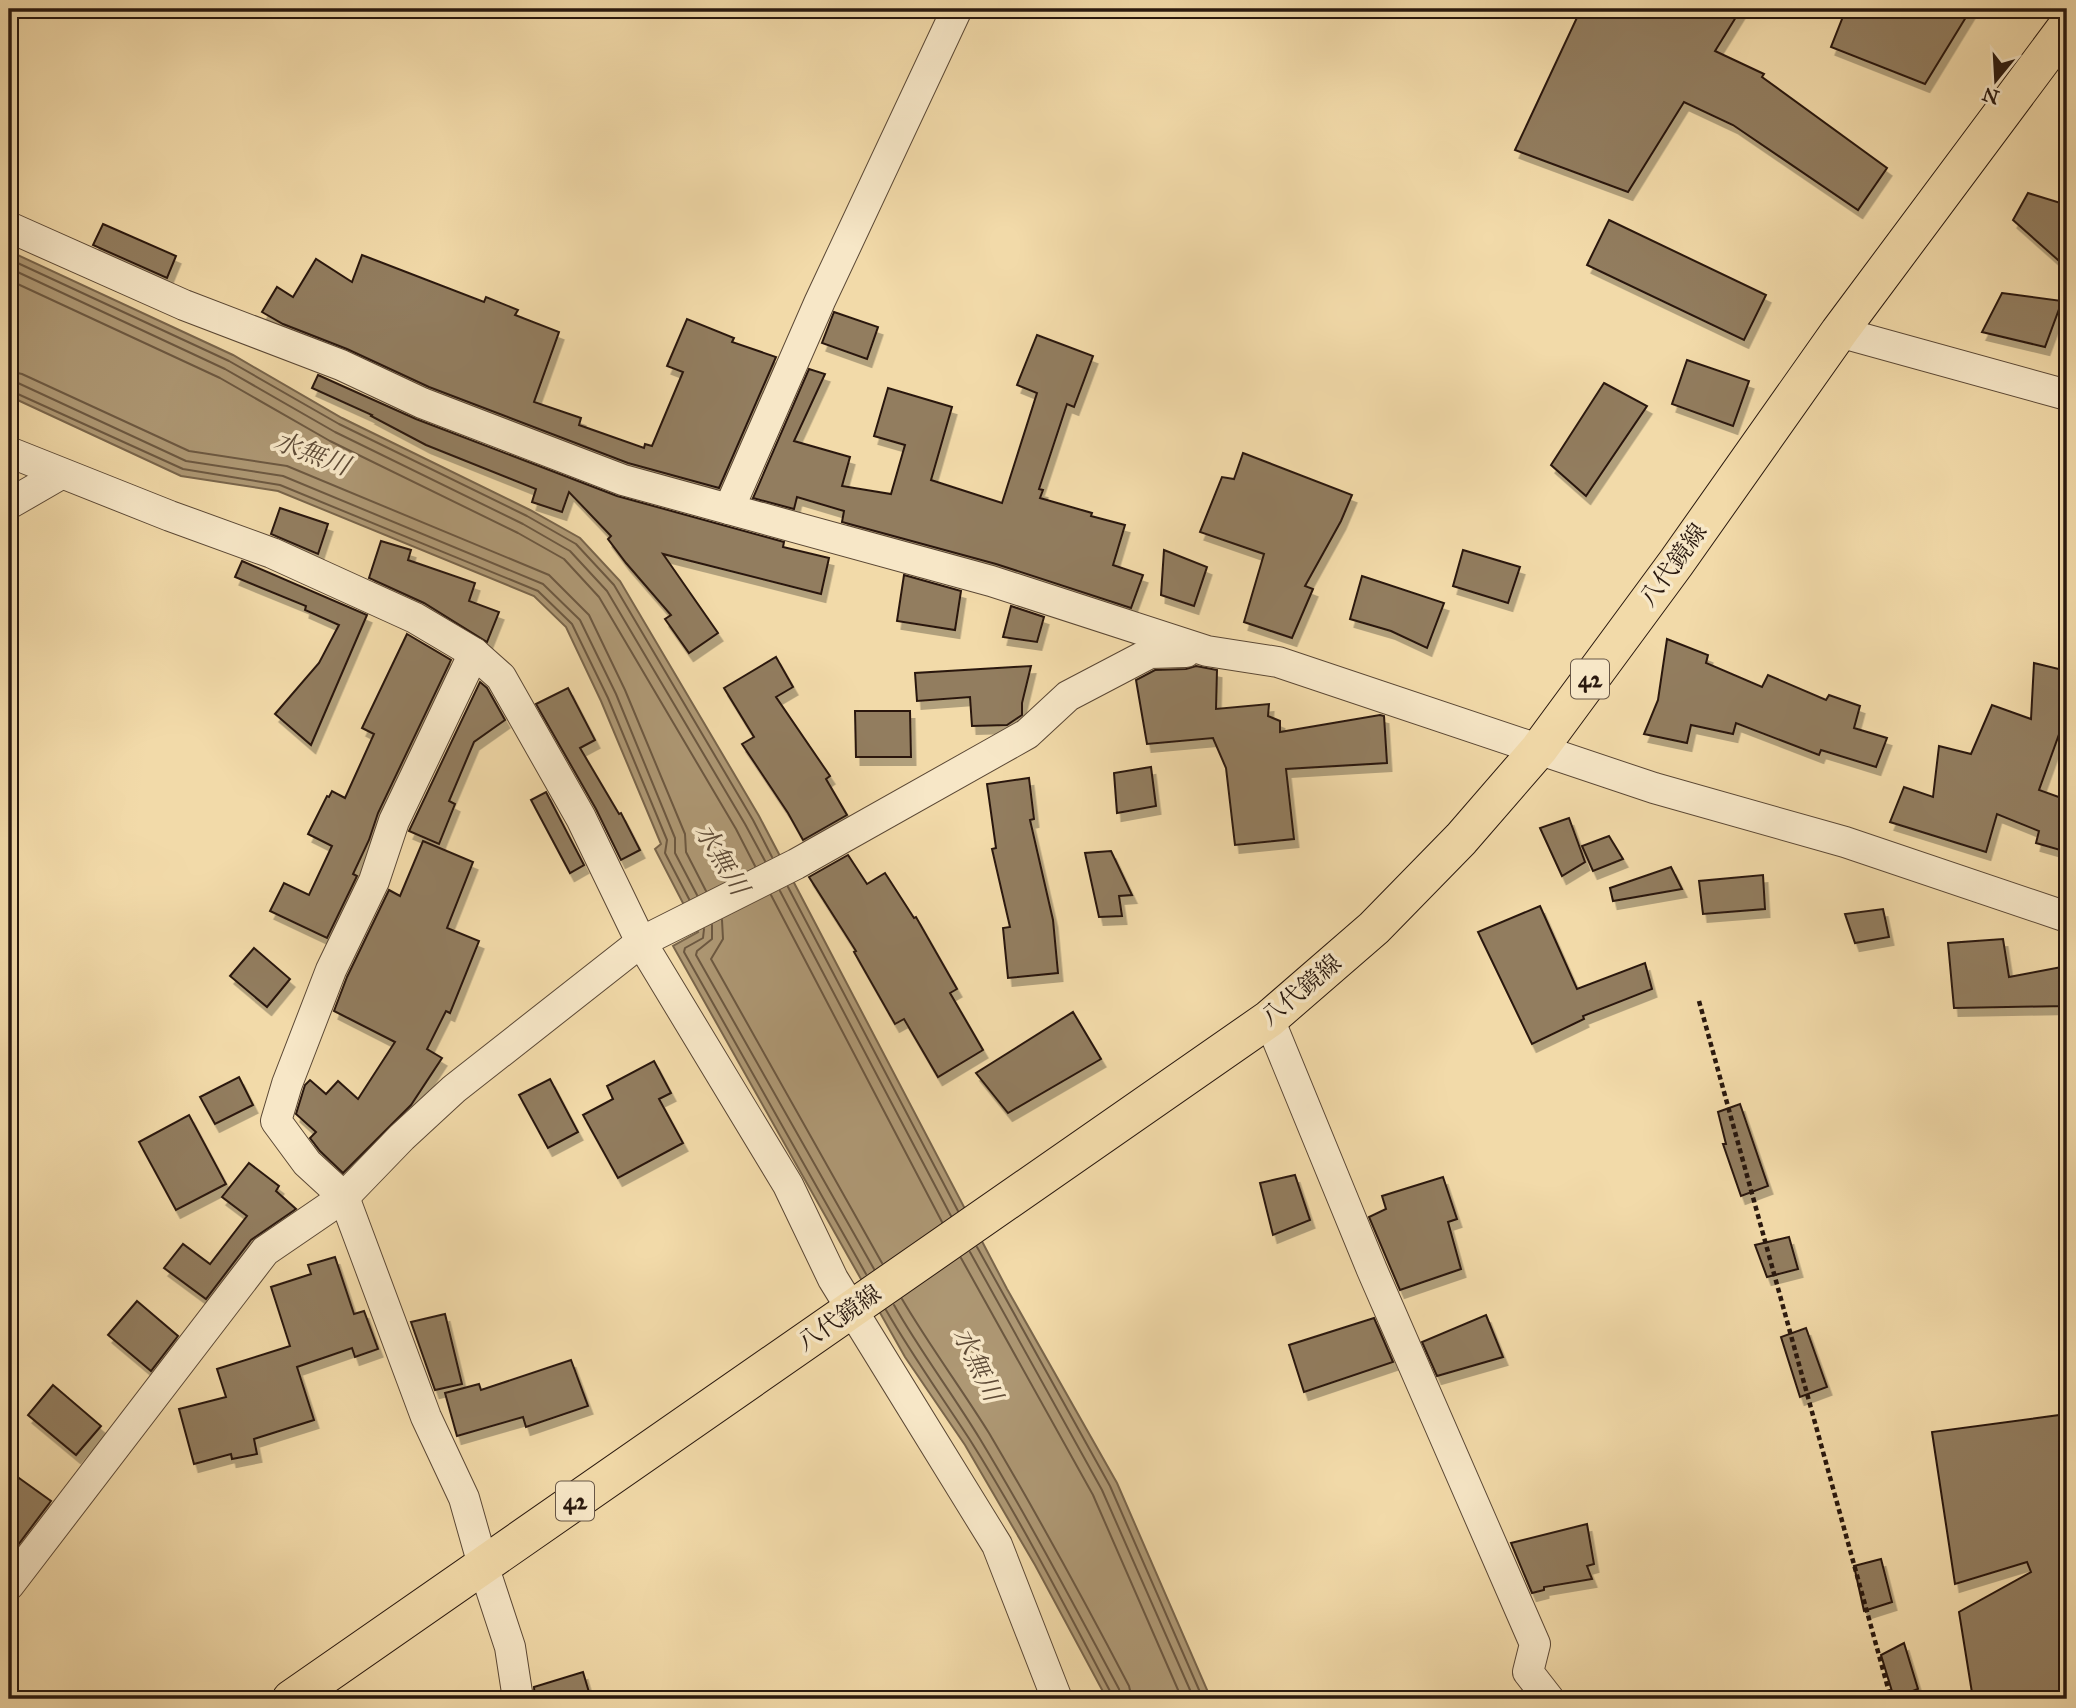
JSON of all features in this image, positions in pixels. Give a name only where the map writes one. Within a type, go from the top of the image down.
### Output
[{"type":"main road","name":"八代鏡線","points":[[291,1699],[1269,1019],[1384,918],[1461,839],[1539,749],[1676,563],[1839,332],[2067,26]]},
{"type":"street","points":[[729,509],[820,301],[957,9]]},
{"type":"street","points":[[9,227],[184,305],[341,365],[422,403],[623,480],[991,581],[1207,651],[1278,662],[1654,788],[1845,842],[2067,917]]},
{"type":"street","points":[[1839,332],[2067,395]]},
{"type":"street","points":[[9,452],[272,553],[415,618],[474,653],[501,677],[581,818],[641,942],[788,1185],[833,1279],[855,1306],[997,1545],[1057,1699]]},
{"type":"street","points":[[9,504],[61,474]]},
{"type":"street","points":[[9,1585],[265,1251],[344,1197],[402,1137],[454,1089],[641,942],[796,864],[1027,734],[1068,696],[1150,653],[1207,651]]},
{"type":"street","points":[[474,653],[394,821],[374,881],[331,970],[287,1084],[276,1121],[307,1163],[344,1197],[426,1417],[464,1497],[510,1647],[518,1699]]},
{"type":"street","points":[[1269,1019],[1372,1270],[1535,1644],[1528,1672],[1549,1699]]},
{"type":"path","points":[[1699,1001],[1891,1699]]},
{"type":"water","name":"水無川","points":[[9,251],[233,355],[342,418],[530,510],[580,538],[620,581],[759,816],[1007,1289],[1117,1483],[1211,1699],[1107,1699],[1035,1565],[965,1445],[905,1357],[673,946],[698,932],[655,849],[661,844],[601,701],[566,627],[534,596],[278,491],[181,476],[9,396]]},
{"type":"building","points":[[1581,9],[1741,9],[1715,51],[1764,74],[1762,77],[1887,168],[1858,210],[1733,125],[1684,102],[1628,192],[1515,150]]},
{"type":"building","points":[[1846,9],[1971,9],[1925,84],[1831,47]]},
{"type":"building","points":[[2028,193],[2067,205],[2067,268],[2013,220]]},
{"type":"building","points":[[1609,220],[1766,295],[1744,340],[1587,265]]},
{"type":"building","points":[[103,224],[176,256],[167,278],[93,245]]},
{"type":"building","points":[[362,255],[484,302],[486,297],[518,310],[515,315],[559,332],[534,402],[581,418],[579,425],[644,448],[645,444],[652,446],[683,372],[667,366],[687,319],[734,338],[732,342],[776,357],[719,488],[628,463],[429,387],[347,349],[283,324],[262,312],[277,287],[293,297],[316,259],[352,282]]},
{"type":"building","points":[[2002,293],[2062,301],[2045,347],[1982,332]]},
{"type":"building","points":[[834,312],[878,327],[867,359],[822,343]]},
{"type":"building","points":[[1037,335],[1093,356],[1074,407],[1067,404],[1039,489],[1043,490],[1040,498],[1125,525],[1113,565],[1143,575],[1131,608],[996,564],[842,522],[844,511],[797,497],[794,509],[753,498],[809,369],[825,374],[794,441],[850,457],[842,486],[891,494],[905,445],[874,436],[888,388],[952,407],[931,480],[1002,503],[1037,393],[1017,385]]},
{"type":"building","points":[[1687,360],[1749,381],[1733,426],[1672,404]]},
{"type":"building","points":[[318,375],[416,419],[617,496],[784,542],[783,547],[829,558],[821,594],[663,554],[718,633],[689,653],[665,619],[671,615],[626,563],[608,539],[611,536],[569,492],[562,512],[532,502],[536,489],[426,445],[372,415],[312,388]]},
{"type":"building","points":[[1604,383],[1647,406],[1586,496],[1551,465]]},
{"type":"building","points":[[1243,453],[1352,495],[1341,521],[1305,586],[1313,589],[1292,638],[1244,622],[1264,554],[1200,532],[1222,477],[1234,479]]},
{"type":"building","points":[[280,508],[328,524],[318,554],[271,534]]},
{"type":"building","points":[[381,541],[411,550],[408,560],[475,583],[469,601],[499,612],[487,642],[424,603],[369,578]]},
{"type":"building","points":[[1164,550],[1207,567],[1194,606],[1161,595]]},
{"type":"building","points":[[1463,550],[1520,567],[1508,603],[1453,586]]},
{"type":"building","points":[[242,561],[367,615],[311,745],[275,714],[319,663],[339,625],[305,610],[306,606],[235,577]]},
{"type":"building","points":[[904,575],[961,591],[955,630],[897,621]]},
{"type":"building","points":[[1362,576],[1444,603],[1427,648],[1391,631],[1350,619]]},
{"type":"building","points":[[1011,606],[1044,617],[1037,642],[1003,637]]},
{"type":"building","points":[[407,634],[451,660],[378,813],[353,874],[357,876],[327,938],[270,911],[284,883],[309,895],[332,846],[308,834],[332,791],[345,798],[374,734],[362,728]]},
{"type":"building","points":[[1667,639],[1708,655],[1706,663],[1762,687],[1768,675],[1826,700],[1829,695],[1860,706],[1854,728],[1887,738],[1876,767],[1821,750],[1819,755],[1736,723],[1733,734],[1691,725],[1687,743],[1644,734],[1658,700]]},
{"type":"building","points":[[776,657],[793,687],[776,697],[830,776],[826,779],[847,815],[803,840],[742,744],[754,737],[724,688]]},
{"type":"building","points":[[2034,663],[2067,671],[2067,712],[2039,790],[2067,800],[2067,852],[2036,843],[2039,831],[1997,814],[1986,852],[1890,822],[1904,787],[1933,797],[1939,746],[1971,754],[1992,705],[2031,719]]},
{"type":"building","points":[[1031,666],[1022,703],[1022,715],[1007,725],[972,726],[970,697],[917,701],[915,673]]},
{"type":"building","points":[[1196,666],[1217,670],[1216,709],[1269,704],[1268,716],[1280,721],[1280,732],[1384,716],[1387,763],[1286,769],[1294,839],[1235,845],[1226,768],[1213,738],[1147,744],[1136,680],[1155,670]]},
{"type":"building","points":[[480,682],[487,688],[505,720],[474,742],[449,801],[455,804],[439,844],[409,831]]},
{"type":"building","points":[[568,688],[595,740],[580,748],[619,814],[621,813],[640,850],[621,860],[596,809],[536,704]]},
{"type":"building","points":[[855,711],[910,711],[911,757],[856,757]]},
{"type":"building","points":[[1151,767],[1156,806],[1117,813],[1114,773]]},
{"type":"building","points":[[1029,778],[1034,819],[1030,820],[1053,920],[1058,973],[1008,978],[1003,928],[1010,927],[992,849],[996,848],[987,784]]},
{"type":"building","points":[[546,792],[584,865],[570,873],[531,800]]},
{"type":"building","points":[[1569,818],[1585,862],[1562,876],[1540,828]]},
{"type":"building","points":[[1609,836],[1623,859],[1593,871],[1582,846]]},
{"type":"building","points":[[423,841],[473,862],[447,928],[479,941],[450,1013],[446,1011],[427,1049],[442,1058],[411,1105],[343,1173],[310,1138],[316,1132],[296,1114],[305,1085],[310,1080],[326,1094],[338,1081],[358,1099],[395,1042],[334,1011],[347,977],[389,890],[400,896]]},
{"type":"building","points":[[1111,851],[1132,895],[1119,896],[1122,916],[1099,917],[1085,853]]},
{"type":"building","points":[[848,855],[867,884],[885,873],[914,918],[916,917],[957,989],[950,993],[983,1050],[938,1077],[904,1019],[895,1024],[854,952],[856,951],[809,877]]},
{"type":"building","points":[[1671,867],[1682,889],[1613,901],[1610,888]]},
{"type":"building","points":[[1763,875],[1765,909],[1703,914],[1699,881]]},
{"type":"building","points":[[1540,906],[1577,989],[1645,963],[1652,989],[1583,1016],[1584,1019],[1532,1044],[1478,932]]},
{"type":"building","points":[[1883,909],[1889,937],[1855,943],[1845,914]]},
{"type":"building","points":[[2003,939],[2009,977],[2067,966],[2067,1006],[1954,1008],[1948,943]]},
{"type":"building","points":[[254,948],[290,979],[267,1007],[230,976]]},
{"type":"building","points":[[1073,1012],[1101,1059],[1008,1113],[976,1073]]},
{"type":"building","points":[[654,1061],[671,1093],[659,1099],[683,1143],[618,1178],[583,1115],[613,1099],[607,1086]]},
{"type":"building","points":[[239,1077],[253,1105],[215,1124],[200,1097]]},
{"type":"building","points":[[550,1079],[578,1132],[548,1148],[519,1095]]},
{"type":"building","points":[[1740,1104],[1768,1186],[1741,1196],[1723,1144],[1726,1144],[1718,1112]]},
{"type":"building","points":[[189,1115],[226,1184],[176,1210],[139,1142]]},
{"type":"building","points":[[249,1163],[279,1186],[276,1191],[296,1209],[251,1240],[206,1299],[164,1268],[183,1244],[210,1264],[247,1216],[222,1197]]},
{"type":"building","points":[[1295,1175],[1310,1220],[1273,1235],[1260,1183]]},
{"type":"building","points":[[1443,1177],[1457,1219],[1448,1222],[1461,1269],[1400,1290],[1369,1217],[1386,1209],[1382,1196]]},
{"type":"building","points":[[1789,1237],[1798,1269],[1767,1277],[1755,1245]]},
{"type":"building","points":[[335,1257],[354,1314],[364,1311],[378,1349],[355,1357],[352,1348],[297,1367],[314,1420],[254,1439],[257,1454],[232,1459],[231,1454],[194,1464],[179,1409],[226,1397],[217,1369],[290,1346],[271,1287],[311,1274],[308,1265]]},
{"type":"building","points":[[137,1301],[178,1336],[151,1371],[108,1335]]},
{"type":"building","points":[[445,1314],[462,1384],[435,1390],[411,1322]]},
{"type":"building","points":[[1486,1315],[1503,1357],[1437,1376],[1422,1342]]},
{"type":"building","points":[[1374,1318],[1393,1362],[1304,1392],[1289,1345]]},
{"type":"building","points":[[1806,1328],[1827,1387],[1800,1397],[1781,1337]]},
{"type":"building","points":[[571,1360],[588,1406],[526,1427],[523,1417],[457,1436],[445,1393],[479,1384],[481,1390]]},
{"type":"building","points":[[53,1385],[101,1426],[76,1455],[28,1415]]},
{"type":"building","points":[[2067,1414],[2067,1699],[1973,1699],[1959,1612],[2031,1572],[2027,1562],[1955,1584],[1932,1432]]},
{"type":"building","points":[[19,1478],[51,1501],[9,1557],[9,1491]]},
{"type":"building","points":[[1587,1524],[1594,1564],[1587,1566],[1592,1579],[1544,1587],[1544,1590],[1532,1593],[1511,1543]]},
{"type":"building","points":[[1881,1559],[1892,1602],[1864,1611],[1854,1566]]},
{"type":"building","points":[[1904,1643],[1918,1689],[1894,1698],[1881,1655]]},
{"type":"building","points":[[583,1672],[591,1699],[535,1699],[534,1687]]}]
